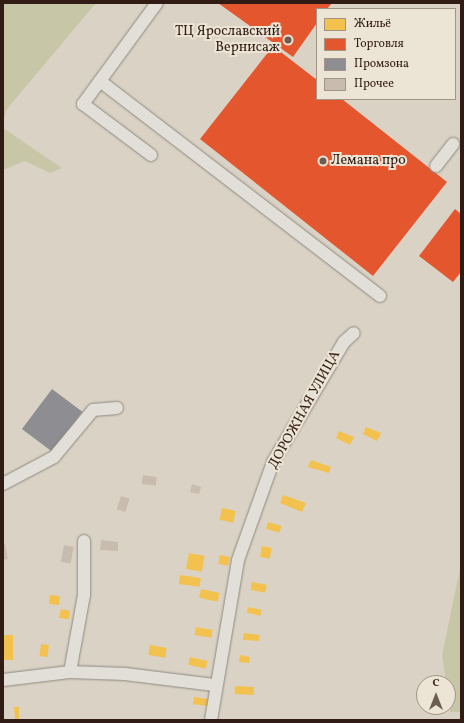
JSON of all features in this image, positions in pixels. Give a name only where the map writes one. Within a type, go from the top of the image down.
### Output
[{"type":"street","points":[[151,155],[83,104],[157,3]]},
{"type":"street","points":[[100,81],[380,296]]},
{"type":"street","points":[[436,166],[453,144]]},
{"type":"street","name":"ДОРОЖНАЯ УЛИЦА","points":[[210,720],[214,685],[238,560],[273,462],[344,342],[354,333]]},
{"type":"street","points":[[3,484],[54,457],[93,410],[117,408]]},
{"type":"street","points":[[70,672],[84,595],[84,541]]},
{"type":"street","points":[[3,680],[70,672],[125,674],[214,685]]},
{"type":"green space","points":[[3,3],[96,3],[7,109],[3,123]]},
{"type":"green space","points":[[3,128],[62,168],[50,173],[25,161],[3,170]]},
{"type":"green space","points":[[461,564],[461,712],[456,712],[456,675],[445,675],[442,655]]},
{"type":"building: Жильё","points":[[366,427],[381,433],[377,441],[363,434]]},
{"type":"building: Жильё","points":[[339,431],[354,437],[350,445],[336,438]]},
{"type":"building: Жильё","points":[[311,460],[331,467],[329,473],[308,467]]},
{"type":"building: Жильё","points":[[283,495],[306,503],[302,512],[280,503]]},
{"type":"building: Жильё","points":[[222,508],[236,511],[233,523],[220,520]]},
{"type":"building: Жильё","points":[[268,522],[281,526],[279,533],[266,529]]},
{"type":"building: Жильё","points":[[262,546],[272,548],[270,559],[260,557]]},
{"type":"building: Жильё","points":[[189,553],[205,556],[202,572],[186,569]]},
{"type":"building: Жильё","points":[[220,555],[230,557],[228,566],[218,564]]},
{"type":"building: Жильё","points":[[180,575],[201,578],[200,587],[179,584]]},
{"type":"building: Жильё","points":[[252,582],[267,585],[265,593],[250,590]]},
{"type":"building: Жильё","points":[[201,589],[220,593],[218,602],[199,598]]},
{"type":"building: Жильё","points":[[50,595],[60,596],[59,605],[49,604]]},
{"type":"building: Жильё","points":[[248,607],[262,610],[260,616],[247,613]]},
{"type":"building: Жильё","points":[[61,609],[70,611],[69,619],[59,618]]},
{"type":"building: Жильё","points":[[196,627],[213,630],[211,638],[195,635]]},
{"type":"building: Жильё","points":[[244,633],[260,635],[259,641],[243,640]]},
{"type":"building: Жильё","points":[[3,635],[13,635],[13,660],[3,660]]},
{"type":"building: Жильё","points":[[41,644],[49,645],[47,657],[40,656]]},
{"type":"building: Жильё","points":[[150,645],[167,648],[165,658],[148,655]]},
{"type":"building: Жильё","points":[[240,655],[250,657],[249,663],[239,662]]},
{"type":"building: Жильё","points":[[190,657],[208,661],[206,669],[188,665]]},
{"type":"building: Жильё","points":[[235,686],[254,687],[254,695],[235,694]]},
{"type":"building: Жильё","points":[[194,697],[208,699],[207,706],[193,704]]},
{"type":"building: Жильё","points":[[14,707],[19,707],[19,719],[15,719]]},
{"type":"building: Торговля","name":"ТЦ Ярославский Вернисаж","points":[[218,3],[332,3],[328,8],[316,8],[316,24],[293,57]]},
{"type":"building: Торговля","name":"Лемана про","points":[[273,46],[316,79],[316,100],[343,100],[447,182],[373,276],[200,139]]},
{"type":"building: Торговля","points":[[455,209],[461,214],[461,272],[453,282],[419,256]]},
{"type":"building: Промзона","points":[[52,389],[82,412],[52,452],[22,429]]},
{"type":"building: Прочее","points":[[143,475],[157,477],[156,486],[142,484]]},
{"type":"building: Прочее","points":[[192,484],[201,487],[199,494],[190,492]]},
{"type":"building: Прочее","points":[[121,496],[130,499],[125,512],[117,509]]},
{"type":"building: Прочее","points":[[101,540],[118,542],[118,551],[100,550]]},
{"type":"building: Прочее","points":[[3,544],[5,544],[8,559],[3,560]]},
{"type":"building: Прочее","points":[[64,545],[74,547],[71,564],[61,562]]},
{"type":"place","name":"ТЦ Ярославский Вернисаж","points":[[288,40]]},
{"type":"place","name":"Лемана про","points":[[323,161]]}]
